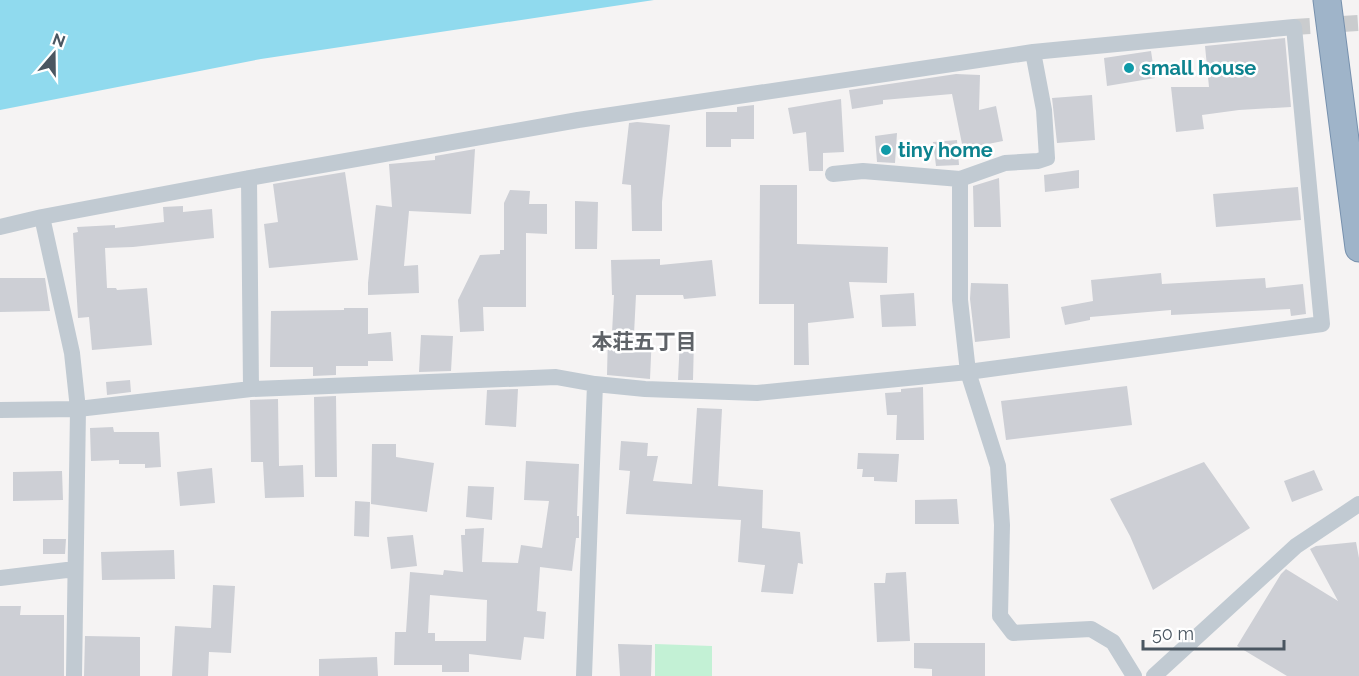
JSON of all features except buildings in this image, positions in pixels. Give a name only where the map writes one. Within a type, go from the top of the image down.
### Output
[{"type":"highway","points":[[1327,0],[1359,248]]},
{"type":"street","points":[[0,227],[249,178],[578,120],[1033,52],[1294,27],[1322,324],[968,372],[757,393],[645,389],[555,377],[251,389],[78,409],[0,411]]},
{"type":"street","points":[[833,174],[863,171],[960,178],[1005,163],[1038,161],[1047,158],[1044,110],[1033,52]]},
{"type":"street","points":[[249,178],[251,389]]},
{"type":"street","points":[[960,178],[960,300],[968,372],[998,466],[1002,525],[1000,616],[1013,633],[1090,629],[1113,642],[1134,676]]},
{"type":"street","points":[[42,217],[72,353],[78,409],[74,676]]},
{"type":"street","points":[[584,676],[596,384]]},
{"type":"street","points":[[1154,676],[1296,546],[1359,504]]},
{"type":"street","points":[[0,578],[75,569]]},
{"type":"green space","points":[[655,644],[712,646],[712,676],[655,676]]},
{"type":"water","points":[[0,0],[654,0],[261,59],[0,110]]},
{"type":"tunnel","points":[[1294,27],[1359,23]]},
{"type":"place","name":"small house","points":[[1129,68]]},
{"type":"place","name":"tiny home","points":[[886,150]]},
{"type":"district","name":"本荘五丁目","points":[[644,342]]}]
